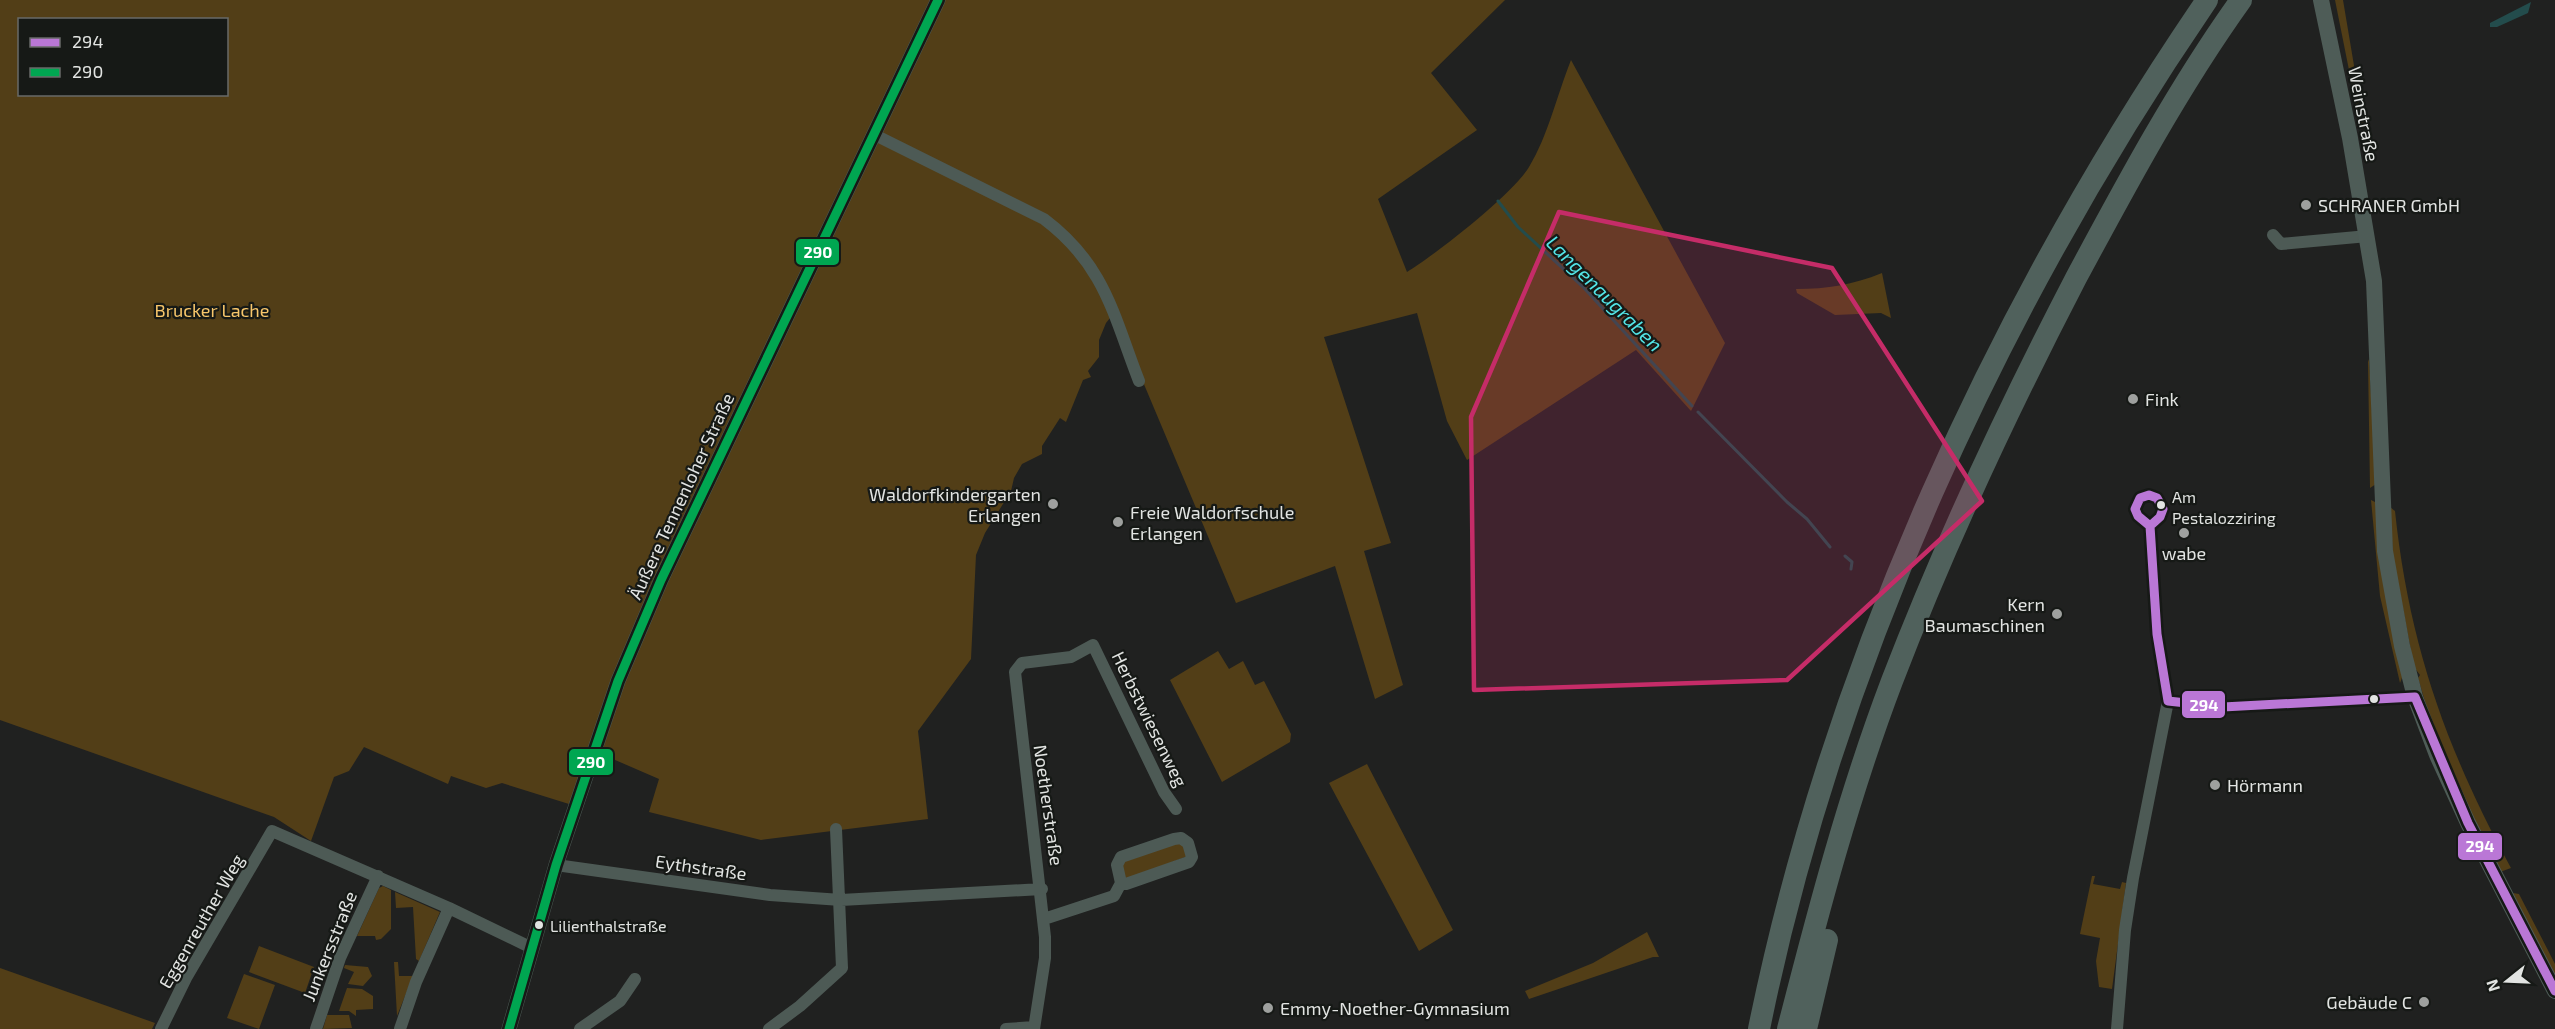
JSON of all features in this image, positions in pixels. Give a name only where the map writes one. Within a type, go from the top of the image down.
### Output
[{"type":"highway","points":[[1759,1029],[1774,954],[1820,789],[1924,507],[2021,312],[2082,197],[2173,51],[2208,0]]},
{"type":"highway","points":[[1788,1029],[1835,855],[1892,682],[1968,498],[2049,331],[2125,186],[2172,105],[2241,0]]},
{"type":"highway","points":[[1806,1029],[1849,846],[1879,750],[1892,682]]},
{"type":"highway","points":[[1747,1029],[1756,992],[1774,954]]},
{"type":"main road","name":"Weinstraße","points":[[2321,0],[2368,236],[2379,342],[2385,551],[2392,600],[2415,697],[2468,823],[2555,991]]},
{"type":"street","name":"Äußere Tennenloher Straße","points":[[509,1029],[556,865],[618,681],[656,591],[938,0]]},
{"type":"street","points":[[875,135],[1044,219],[1061,232],[1085,257],[1100,279],[1139,381]]},
{"type":"street","points":[[2273,235],[2281,244],[2368,236]]},
{"type":"street","points":[[2117,1029],[2133,878],[2168,701],[2157,634],[2150,526]]},
{"type":"street","name":"Herbstwiesenweg","points":[[1093,645],[1164,792],[1176,809]]},
{"type":"street","name":"Noetherstraße","points":[[1034,1028],[1045,958],[1044,919],[1042,889],[1027,792],[1015,672],[1022,663],[1071,657],[1093,645]]},
{"type":"street","points":[[2168,701],[2223,707],[2415,697]]},
{"type":"street","points":[[769,1029],[800,1006],[842,968],[841,900],[836,829]]},
{"type":"street","name":"Eggenreuther Weg","points":[[161,1029],[192,968],[272,831],[378,876]]},
{"type":"street","points":[[1044,919],[1114,896],[1121,884],[1117,865],[1120,857],[1174,839],[1180,838],[1188,843],[1192,857],[1189,862],[1121,884]]},
{"type":"street","name":"Eythstraße","points":[[556,865],[770,895],[841,900],[1042,889]]},
{"type":"street","points":[[378,876],[532,948]]},
{"type":"street","name":"Junkersstraße","points":[[316,1029],[340,958],[378,876]]},
{"type":"street","points":[[400,1029],[416,982],[449,908]]},
{"type":"street","points":[[580,1029],[620,1001],[634,979]]},
{"type":"street","points":[[1006,1029],[1034,1028]]},
{"type":"highlighted area","points":[[1559,212],[1832,268],[1982,501],[1787,680],[1474,690],[1471,417]]},
{"type":"green space","name":"Brucker Lache","points":[[0,0],[1505,0],[1431,73],[1477,130],[1378,199],[1407,272],[1491,208],[1520,179],[1542,142],[1571,60],[1725,343],[1691,411],[1636,350],[1467,460],[1447,421],[1417,313],[1324,337],[1391,543],[1364,551],[1403,685],[1375,699],[1335,566],[1236,603],[1114,313],[1106,323],[1099,340],[1099,357],[1088,371],[1091,377],[1083,380],[1066,422],[1060,418],[1042,446],[1042,454],[1022,464],[1014,478],[1011,491],[985,533],[976,555],[971,659],[918,731],[928,819],[761,840],[649,812],[659,779],[599,753],[569,804],[502,783],[486,788],[451,776],[448,784],[364,747],[349,771],[334,777],[311,841],[274,817],[0,720]]},
{"type":"green space","points":[[2335,0],[2343,0],[2364,125],[2360,125]]},
{"type":"green space","points":[[1882,273],[1891,318],[1881,313],[1835,315],[1797,293],[1796,289],[1840,286]]},
{"type":"green space","points":[[2369,359],[2376,484],[2370,488],[2368,362]]},
{"type":"green space","points":[[2371,500],[2377,503],[2403,675],[2400,683],[2380,596]]},
{"type":"green space","points":[[2390,507],[2395,511],[2410,607],[2434,696],[2468,782],[2511,868],[2500,872],[2444,753],[2418,678],[2420,675],[2414,667],[2393,556]]},
{"type":"green space","points":[[1218,651],[1229,669],[1243,661],[1255,685],[1264,681],[1291,734],[1290,742],[1222,782],[1170,680]]},
{"type":"green space","points":[[1367,764],[1453,930],[1419,951],[1329,783]]},
{"type":"green space","points":[[1181,842],[1188,856],[1125,880],[1121,861]]},
{"type":"green space","points":[[2092,876],[2095,876],[2093,884],[2120,889],[2122,882],[2126,883],[2112,989],[2099,987],[2096,961],[2100,938],[2080,934]]},
{"type":"green space","points":[[383,886],[391,890],[391,929],[381,939],[376,940],[375,936],[357,936],[379,888]]},
{"type":"green space","points":[[395,892],[440,912],[419,961],[416,959],[413,907],[396,908]]},
{"type":"green space","points":[[2513,893],[2519,894],[2555,964],[2555,979]]},
{"type":"green space","points":[[1647,932],[1659,957],[1653,957],[1529,999],[1525,991],[1593,963]]},
{"type":"green space","points":[[259,946],[314,967],[305,993],[249,972]]},
{"type":"green space","points":[[394,962],[398,962],[399,976],[413,976],[397,1016]]},
{"type":"green space","points":[[345,965],[368,967],[372,976],[363,986],[348,984],[354,972],[344,968]]},
{"type":"green space","points":[[0,968],[155,1023],[152,1029],[0,1029]]},
{"type":"green space","points":[[244,974],[275,985],[259,1029],[227,1018]]},
{"type":"green space","points":[[347,988],[362,989],[373,996],[373,1009],[356,1010],[356,1016],[349,1011],[339,1011]]},
{"type":"green space","points":[[327,1015],[349,1015],[352,1028],[323,1029]]},
{"type":"water","points":[[2531,2],[2528,13],[2497,27],[2490,27],[2490,23]]},
{"type":"waterway","name":"Langenaugraben","points":[[1498,201],[1518,227],[1584,288],[1692,406]]},
{"type":"waterway","name":"Langenaugraben","points":[[1698,412],[1787,502],[1807,519],[1830,547]]},
{"type":"waterway","name":"Langenaugraben","points":[[1845,556],[1852,562],[1851,569]]},
{"type":"transit line","name":"290","points":[[509,1029],[556,865],[618,681],[661,580],[938,0]]},
{"type":"transit line","name":"294","points":[[2149,495],[2157,498],[2163,509],[2160,517],[2150,526],[2138,516],[2135,509],[2140,498],[2149,495]]},
{"type":"transit line","name":"294","points":[[2150,526],[2157,634],[2168,701],[2223,707],[2415,697]]},
{"type":"transit line","name":"294","points":[[2415,697],[2468,823],[2555,991]]},
{"type":"place","name":"SCHRANER GmbH","points":[[2306,205]]},
{"type":"place","name":"Fink","points":[[2133,399]]},
{"type":"place","name":"Waldorfkindergarten Erlangen","points":[[1053,504]]},
{"type":"place","name":"Am Pestalozziring","points":[[2161,505]]},
{"type":"place","name":"Freie Waldorfschule Erlangen","points":[[1118,522]]},
{"type":"place","name":"wabe","points":[[2184,533]]},
{"type":"place","name":"Kern Baumaschinen","points":[[2057,614]]},
{"type":"place","name":"Hörmann","points":[[2215,785]]},
{"type":"place","name":"Lilienthalstraße","points":[[539,925]]},
{"type":"place","name":"Gebäude C","points":[[2424,1002]]},
{"type":"place","name":"Emmy-Noether-Gymnasium","points":[[1268,1008]]}]
